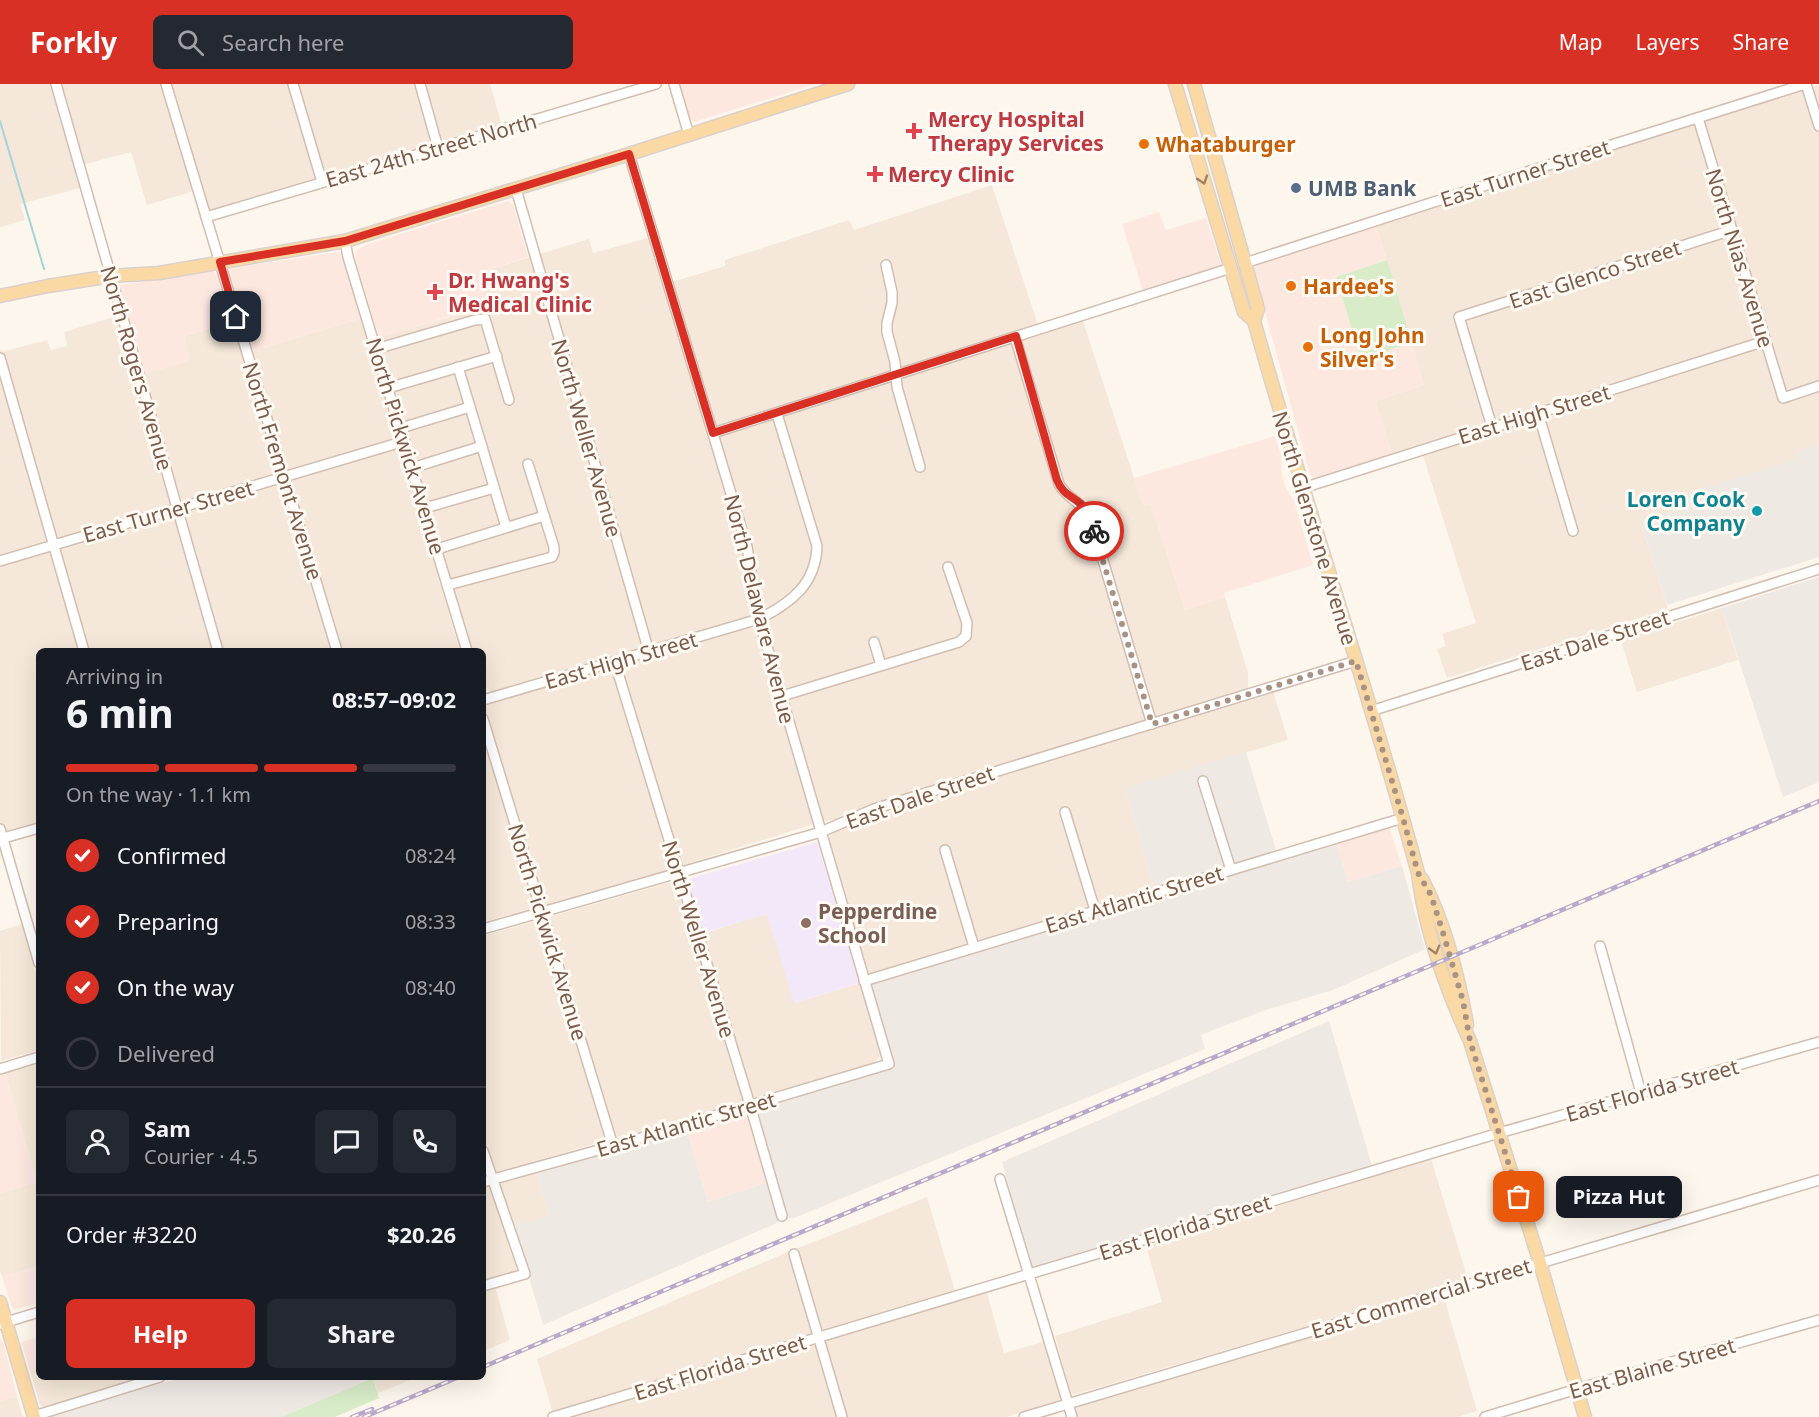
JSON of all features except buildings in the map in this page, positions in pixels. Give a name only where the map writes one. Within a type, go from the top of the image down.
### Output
[{"type":"main road","points":[[0,296],[48,286],[111,276],[159,273],[345,241],[848,84]]},
{"type":"main road","name":"North Glenstone Avenue","points":[[1175,84],[1244,312],[1256,315]]},
{"type":"main road","name":"North Glenstone Avenue","points":[[1194,84],[1245,263],[1256,315],[1303,488],[1418,873],[1431,895],[1444,936],[1463,1001],[1470,1041],[1540,1263],[1585,1417]]},
{"type":"main road","points":[[1202,84],[1216,134],[1218,170]]},
{"type":"main road","points":[[1213,208],[1222,214],[1236,256],[1240,262],[1245,263]]},
{"type":"main road","points":[[0,1302],[3,1323],[34,1417]]},
{"type":"street","name":"North Rogers Avenue","points":[[56,84],[217,648]]},
{"type":"street","name":"North Fremont Avenue","points":[[166,84],[336,648]]},
{"type":"street","points":[[293,84],[322,182]]},
{"type":"street","points":[[420,84],[438,148]]},
{"type":"street","name":"East 24th Street North","points":[[206,218],[656,84]]},
{"type":"street","points":[[674,84],[690,135]]},
{"type":"street","points":[[1806,84],[1819,126]]},
{"type":"street","name":"East Turner Street","points":[[1245,263],[1806,84]]},
{"type":"street","name":"North Nias Avenue","points":[[1698,118],[1783,398],[1819,386]]},
{"type":"street","name":"North Delaware Avenue","points":[[629,154],[747,547],[759,619],[889,1064]]},
{"type":"street","name":"North Weller Avenue","points":[[516,189],[649,652]]},
{"type":"street","name":"East Glenco Street","points":[[1492,427],[1459,317],[1732,230]]},
{"type":"street","name":"North Pickwick Avenue","points":[[345,241],[466,648]]},
{"type":"street","points":[[886,266],[892,285],[892,303],[887,327],[895,362],[897,387],[920,467]]},
{"type":"street","points":[[713,433],[1231,268]]},
{"type":"street","points":[[376,349],[485,319],[509,400]]},
{"type":"street","points":[[1016,336],[1059,484],[1090,517],[1152,724]]},
{"type":"street","name":"East High Street","points":[[1303,488],[1765,341]]},
{"type":"street","points":[[388,388],[497,356]]},
{"type":"street","points":[[0,358],[83,648]]},
{"type":"street","points":[[458,368],[506,527]]},
{"type":"street","points":[[400,428],[470,407]]},
{"type":"street","points":[[1538,413],[1573,531]]},
{"type":"street","name":"East High Street","points":[[486,699],[759,619],[778,610],[800,593],[817,562],[818,546],[777,414]]},
{"type":"street","name":"East Turner Street","points":[[0,561],[405,441]]},
{"type":"street","points":[[412,468],[482,446]]},
{"type":"street","points":[[448,585],[552,557],[554,547],[528,464]]},
{"type":"street","points":[[424,508],[494,488]]},
{"type":"street","points":[[437,549],[544,516]]},
{"type":"street","points":[[782,696],[970,638],[948,567]]},
{"type":"street","name":"East Dale Street","points":[[1371,711],[1819,569]]},
{"type":"street","points":[[874,642],[881,665]]},
{"type":"street","name":"East Dale Street","points":[[486,928],[820,832],[874,809],[1356,661]]},
{"type":"street","name":"North Weller Avenue","points":[[615,663],[782,1216]]},
{"type":"street","name":"North Pickwick Avenue","points":[[486,729],[613,1146]]},
{"type":"street","points":[[1203,781],[1231,870]]},
{"type":"street","points":[[1065,812],[1095,910]]},
{"type":"street","name":"East Atlantic Street","points":[[864,981],[1403,818]]},
{"type":"street","points":[[36,829],[1,836],[36,953]]},
{"type":"street","points":[[945,850],[974,947]]},
{"type":"street","points":[[1600,946],[1641,1093]]},
{"type":"street","name":"East Florida Street","points":[[560,1416],[1499,1133],[1819,1042]]},
{"type":"street","points":[[0,1069],[36,1058]]},
{"type":"street","name":"East Atlantic Street","points":[[487,1180],[613,1146],[889,1064]]},
{"type":"street","points":[[1000,1179],[1072,1417]]},
{"type":"street","points":[[486,1285],[525,1274],[487,1180]]},
{"type":"street","name":"East Commercial Street","points":[[1024,1417],[1819,1180]]},
{"type":"street","points":[[794,1254],[842,1417]]},
{"type":"street","points":[[3,1323],[36,1313]]},
{"type":"street","name":"East Blaine Street","points":[[1485,1417],[1819,1320]]},
{"type":"street","points":[[34,1417],[151,1380]]},
{"type":"shaded area","points":[[0,84],[490,84],[502,126],[210,212],[201,189],[147,205],[131,152],[75,167],[80,188],[20,204],[25,220],[0,227]]},
{"type":"shaded area","points":[[679,84],[815,84],[694,122],[687,115]]},
{"type":"shaded area","points":[[1819,85],[1819,444],[1797,451],[1799,459],[1686,494],[1689,506],[1641,522],[1668,609],[1447,678],[1437,649],[1446,646],[1442,634],[1476,623],[1420,446],[1392,454],[1375,401],[1424,385],[1376,225],[1759,101]]},
{"type":"shaded area","points":[[992,185],[1041,334],[1083,321],[1143,505],[1151,504],[1185,610],[1225,597],[1248,673],[1248,689],[900,796],[834,820],[824,821],[767,631],[769,621],[808,587],[818,570],[821,551],[780,407],[770,410],[776,420],[813,540],[813,560],[801,585],[768,612],[494,691],[486,690],[486,648],[471,648],[379,337],[488,306],[478,273],[589,239],[593,253],[648,238],[662,285],[725,266],[725,260],[849,220],[854,230]]},
{"type":"shaded area","points":[[508,201],[513,205],[528,257],[478,273],[488,305],[379,337],[355,258],[356,251],[368,244]]},
{"type":"shaded area","points":[[1159,212],[1166,230],[1206,218],[1220,266],[1143,291],[1122,224]]},
{"type":"shaded area","points":[[1376,225],[1387,260],[1336,277],[1361,359],[1412,343],[1424,385],[1375,401],[1392,454],[1317,478],[1310,474],[1253,269],[1261,262]]},
{"type":"shaded area","points":[[337,252],[344,256],[362,318],[250,352],[226,271]]},
{"type":"shaded area","points":[[213,271],[219,277],[232,321],[184,336],[189,361],[144,374],[119,286]]},
{"type":"shaded area","points":[[117,316],[135,376],[189,361],[184,336],[232,321],[332,648],[223,648],[181,504],[0,557],[0,350],[5,351],[47,340],[51,350],[67,346],[64,332]]},
{"type":"shaded area","points":[[362,318],[459,648],[339,648],[250,352]]},
{"type":"shaded area","points":[[1275,436],[1281,455],[1282,475],[1286,489],[1294,500],[1313,565],[1224,593],[1225,597],[1185,610],[1151,504],[1143,506],[1134,478]]},
{"type":"shaded area","points":[[1819,444],[1819,557],[1667,605],[1641,522],[1689,506],[1685,494],[1799,459],[1797,451]]},
{"type":"shaded area","points":[[169,517],[175,519],[212,648],[36,648],[36,823],[0,833],[0,567]]},
{"type":"shaded area","points":[[1819,577],[1819,782],[1783,797],[1722,608]]},
{"type":"shaded area","points":[[1722,608],[1738,660],[1637,692],[1622,644],[1625,639]]},
{"type":"shaded area","points":[[750,628],[755,629],[758,631],[814,824],[673,868],[486,921],[486,704]]},
{"type":"shaded area","points":[[1273,691],[1288,740],[1125,788],[1154,888],[874,973],[866,970],[828,840],[836,830],[1069,753]]},
{"type":"shaded area","points":[[1246,752],[1276,850],[1154,888],[1125,788]]},
{"type":"shaded area","points":[[1389,827],[1402,866],[1348,882],[1336,842]]},
{"type":"shaded area","name":"Pepperdine School","points":[[817,842],[860,983],[794,1003],[767,914],[703,933],[688,879]]},
{"type":"shaded area","points":[[1336,842],[1348,882],[1402,866],[1425,949],[1333,990],[1268,1009],[1201,1035],[1205,1049],[794,1218],[786,1219],[756,1111],[762,1106],[894,1065],[871,989],[875,981]]},
{"type":"shaded area","points":[[675,882],[693,937],[767,913],[795,1003],[860,983],[881,1050],[880,1056],[869,1065],[497,1172],[492,1165],[486,1144],[486,935]]},
{"type":"shaded area","points":[[22,924],[36,973],[36,1051],[1,1061],[0,931]]},
{"type":"shaded area","points":[[1329,1021],[1372,1166],[1032,1268],[1002,1162]]},
{"type":"shaded area","points":[[36,1065],[36,1179],[5,1073]]},
{"type":"shaded area","points":[[5,1073],[36,1182],[0,1193],[0,1075]]},
{"type":"shaded area","points":[[741,1112],[747,1117],[767,1183],[708,1202],[686,1128]]},
{"type":"shaded area","points":[[686,1128],[708,1202],[767,1183],[779,1222],[543,1325],[514,1227],[549,1216],[536,1170]]},
{"type":"shaded area","points":[[1431,1159],[1468,1279],[1076,1394],[1070,1390],[1055,1336],[1162,1302],[1146,1246]]},
{"type":"shaded area","points":[[536,1170],[549,1216],[504,1230],[517,1270],[493,1279],[510,1340],[486,1350],[486,1185]]},
{"type":"shaded area","points":[[36,1182],[36,1267],[2,1277],[0,1271],[0,1193]]},
{"type":"shaded area","points":[[927,1197],[958,1301],[987,1293],[1004,1353],[1045,1341],[1061,1395],[1061,1398],[1055,1402],[1006,1417],[569,1417],[553,1413],[537,1359],[788,1252]]},
{"type":"shaded area","points":[[36,1267],[36,1304],[13,1310],[2,1277]]},
{"type":"shaded area","points":[[1444,1297],[1477,1411],[1457,1417],[1077,1417],[1077,1407],[1080,1406]]},
{"type":"shaded area","points":[[0,1338],[4,1345],[17,1396],[0,1401]]},
{"type":"shaded area","points":[[36,1338],[36,1369],[30,1371],[21,1342]]},
{"type":"shaded area","points":[[36,1369],[36,1380],[139,1380],[44,1407],[39,1402],[30,1371]]},
{"type":"shaded area","points":[[174,1380],[368,1380],[281,1417],[45,1417]]},
{"type":"shaded area","points":[[374,1380],[410,1380],[378,1393]]},
{"type":"shaded area","points":[[17,1396],[23,1417],[0,1417],[0,1401]]},
{"type":"green space","points":[[1387,260],[1412,343],[1361,359],[1336,277]]},
{"type":"green space","points":[[368,1380],[374,1380],[379,1398],[335,1417],[281,1417]]},
{"type":"waterway","points":[[0,121],[44,269]]},
{"type":"railway","points":[[486,1366],[1819,801]]},
{"type":"railway","points":[[364,1417],[452,1380]]},
{"type":"railway","points":[[352,1417],[372,1409]]},
{"type":"way so far","points":[[1094,531],[1152,724],[1356,661],[1418,873],[1431,895],[1456,974],[1470,1041],[1519,1197]]},
{"type":"place","name":"Mercy Hospital Therapy Services","points":[[914,131]]},
{"type":"place","name":"Whataburger","points":[[1144,144]]},
{"type":"place","name":"Mercy Clinic","points":[[875,174]]},
{"type":"place","name":"UMB Bank","points":[[1296,188]]},
{"type":"place","name":"Hardee's","points":[[1291,286]]},
{"type":"place","name":"Dr. Hwang's Medical Clinic","points":[[435,292]]},
{"type":"place","name":"Long John Silver's","points":[[1308,347]]},
{"type":"place","name":"Loren Cook Company","points":[[1757,511]]},
{"type":"place","name":"Pepperdine School","points":[[806,923]]},
{"type":"place","name":"Pizza Hut","points":[[1519,1197]]},
{"type":"route","points":[[236,317],[220,262],[345,241],[629,154],[713,433],[1016,336],[1057,480],[1063,491],[1084,508],[1090,517],[1094,531]]}]
